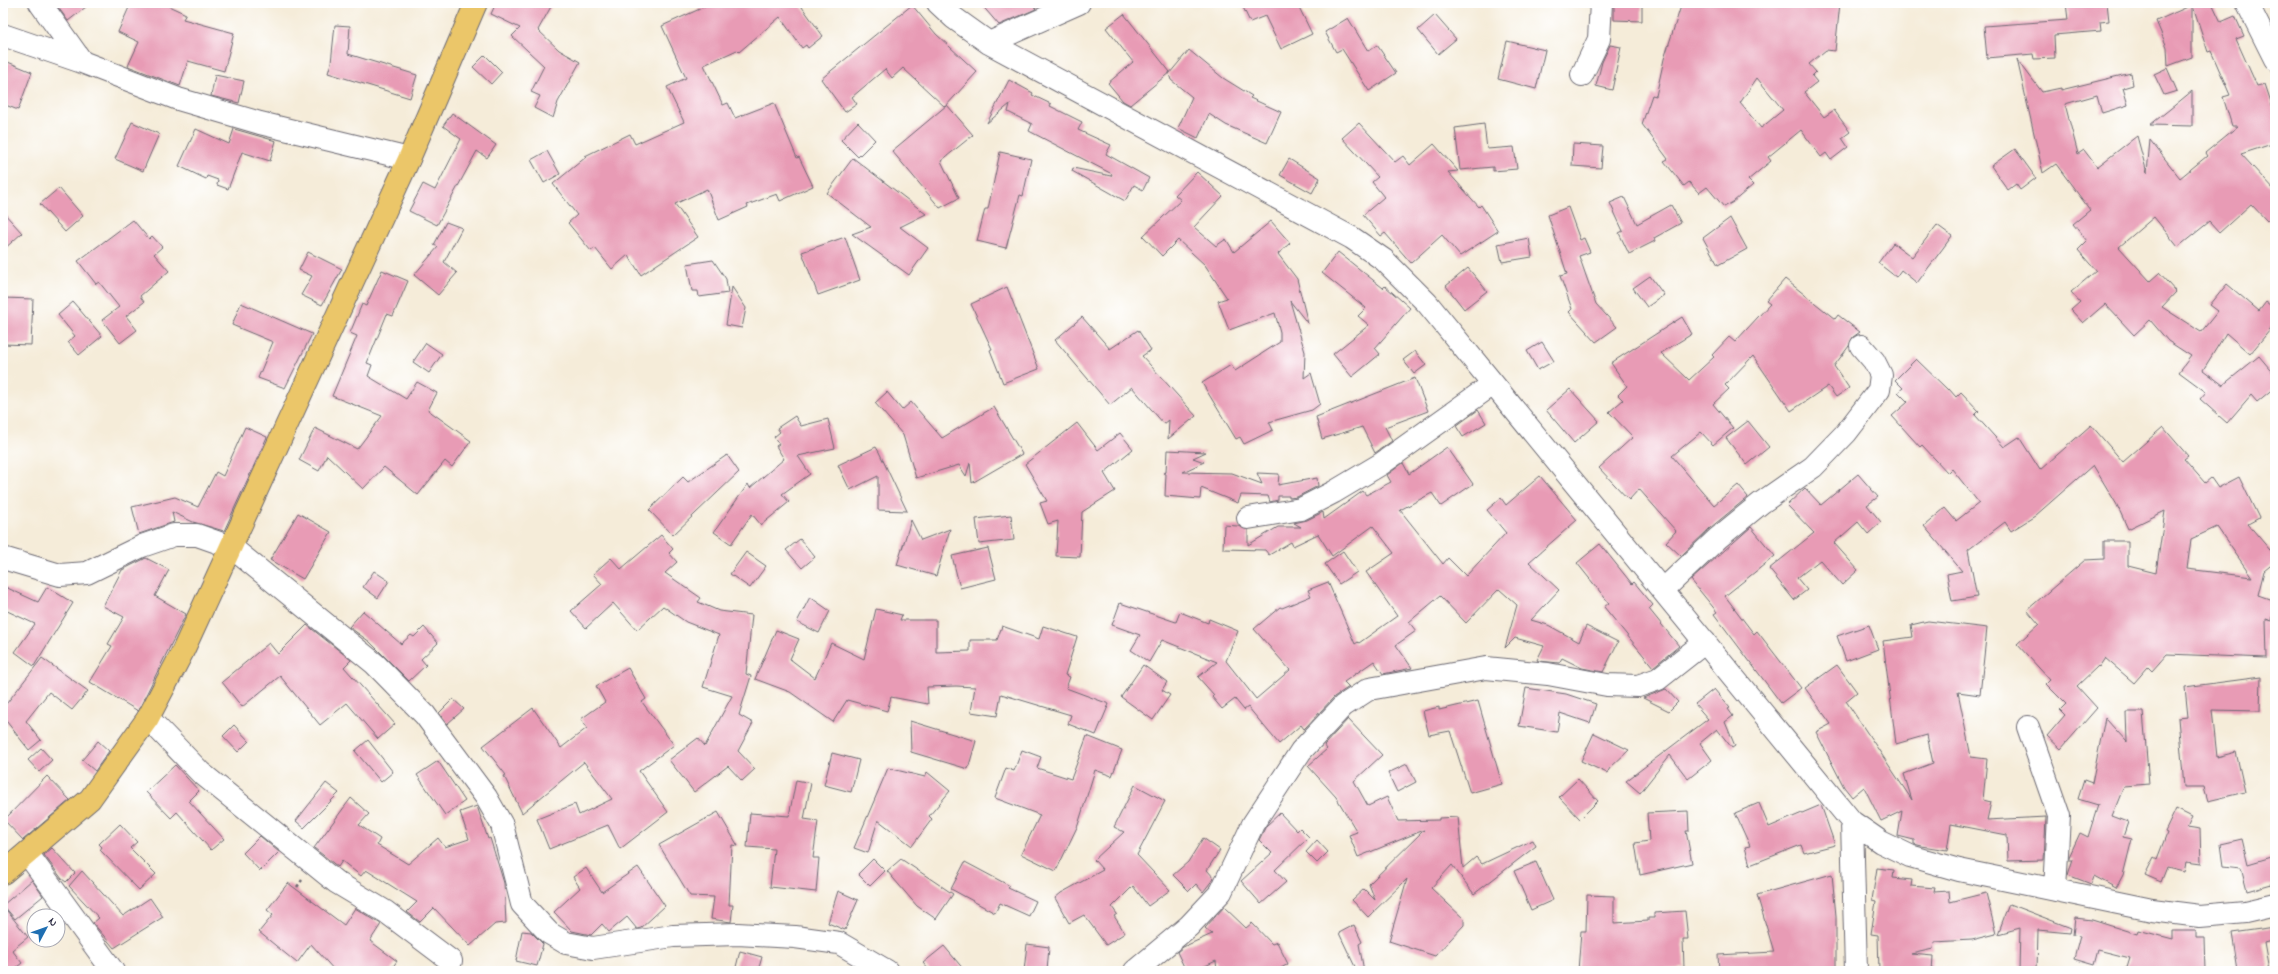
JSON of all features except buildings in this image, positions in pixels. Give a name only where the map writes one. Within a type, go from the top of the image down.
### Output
[{"type":"main road","points":[[3,873],[90,799],[148,718],[182,653],[409,159],[476,3]]},
{"type":"street","points":[[40,3],[82,62]]},
{"type":"street","points":[[938,3],[954,18],[990,43],[1352,238],[1384,260],[1426,303],[1852,822],[1881,842],[1910,856],[1959,870],[2152,910],[2200,916],[2245,912],[2275,905]]},
{"type":"street","points":[[990,43],[1079,3]]},
{"type":"street","points":[[1582,75],[1599,39],[1601,3]]},
{"type":"street","points":[[2247,3],[2275,59]]},
{"type":"street","points":[[3,35],[82,62],[178,99],[260,123],[409,159]]},
{"type":"street","points":[[1663,590],[1718,538],[1762,503],[1813,467],[1846,433],[1879,390],[1881,375],[1874,361],[1861,346]]},
{"type":"street","points":[[1248,518],[1301,508],[1334,492],[1382,464],[1493,384]]},
{"type":"street","points":[[3,558],[60,575],[87,573],[142,546],[174,535],[197,535],[231,547],[376,664],[425,715],[486,797],[502,826],[522,904],[549,933],[566,943],[593,948],[673,936],[737,934],[795,937],[839,944],[887,971]]},
{"type":"street","points":[[1135,971],[1189,926],[1221,892],[1253,824],[1301,751],[1342,706],[1369,689],[1486,668],[1548,674],[1607,685],[1638,686],[1658,679],[1705,642]]},
{"type":"street","points":[[148,718],[200,772],[336,882],[386,912],[451,961]]},
{"type":"street","points":[[2028,727],[2060,816],[2055,890]]},
{"type":"street","points":[[1852,822],[1856,971]]},
{"type":"street","points":[[27,853],[113,971]]}]
